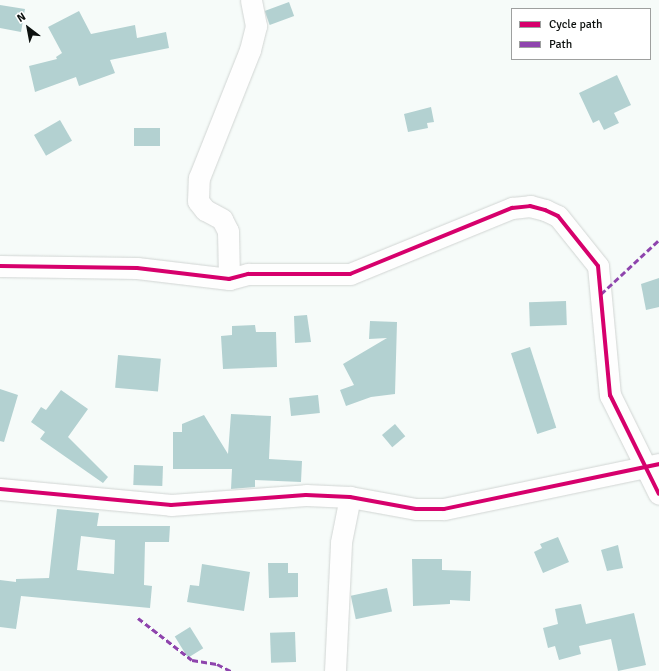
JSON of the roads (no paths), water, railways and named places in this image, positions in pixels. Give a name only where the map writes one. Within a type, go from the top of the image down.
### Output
[{"type":"street","points":[[229,279],[228,231],[222,219],[205,210],[198,202],[199,178],[250,50],[256,26],[251,0]]},
{"type":"street","points":[[0,266],[138,268],[229,279],[248,274],[350,274],[512,208],[530,206],[552,213],[558,216],[598,266],[610,396],[653,464],[659,494]]},
{"type":"street","points":[[0,489],[171,505],[298,496],[350,497],[416,509],[444,509],[653,464]]},
{"type":"street","points":[[335,671],[341,542],[350,497]]}]
